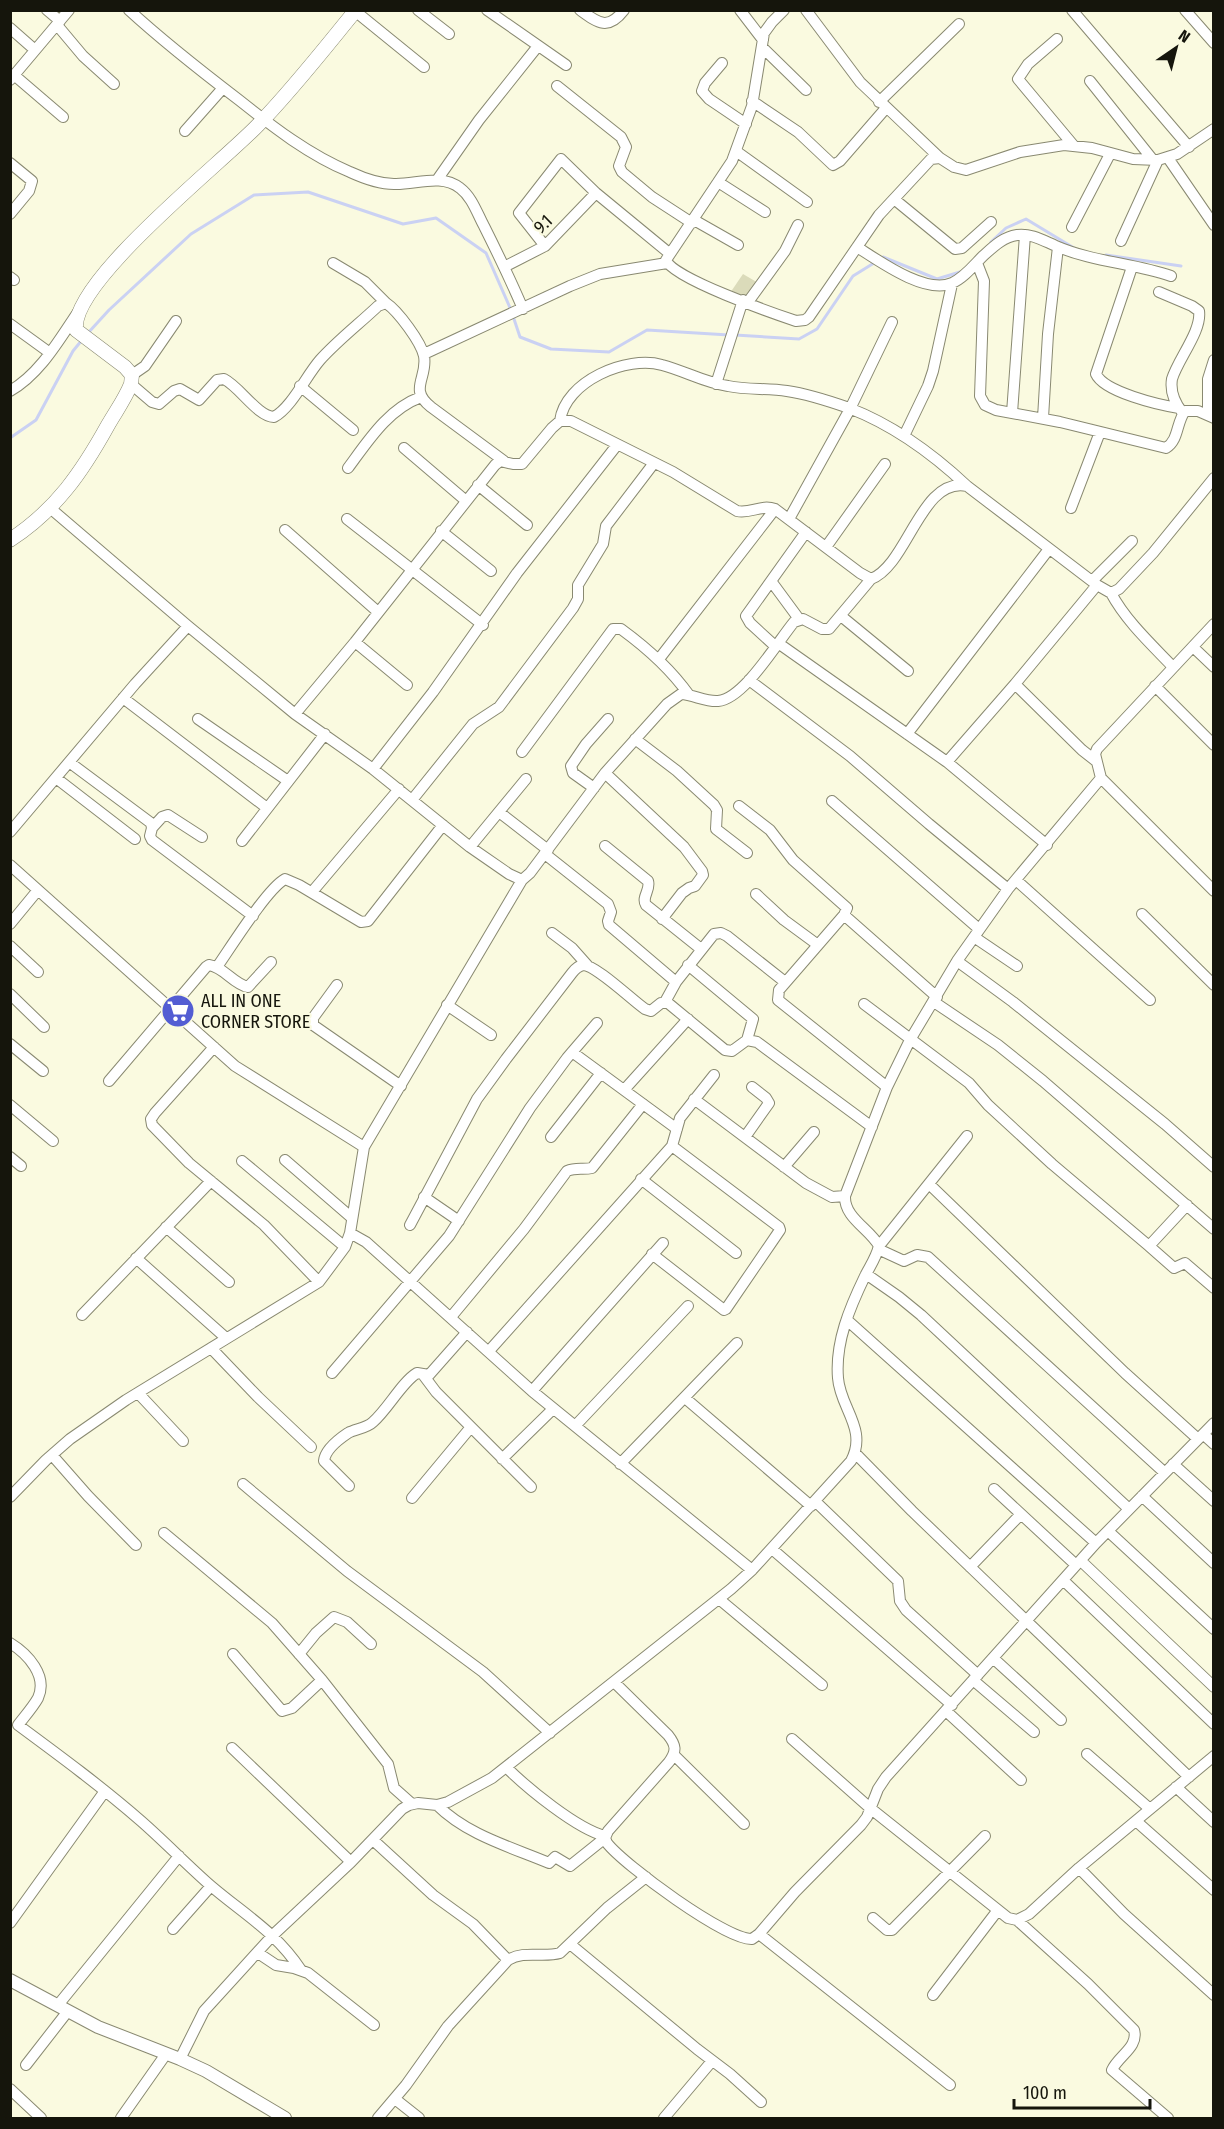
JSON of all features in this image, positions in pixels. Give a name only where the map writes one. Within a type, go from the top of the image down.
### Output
[{"type":"main road","points":[[10,540],[38,520],[64,494],[122,404],[131,380],[91,341],[76,330],[75,322],[78,312],[89,295],[118,258],[156,218],[263,119],[355,11]]},
{"type":"street","points":[[46,10],[83,57],[114,84]]},
{"type":"street","points":[[15,74],[69,10]]},
{"type":"street","points":[[129,10],[223,88],[315,155],[364,178],[391,184],[437,180],[457,185],[470,198],[522,310]]},
{"type":"street","points":[[418,10],[449,34]]},
{"type":"street","points":[[487,10],[566,65]]},
{"type":"street","points":[[580,10],[605,24],[615,21],[624,10]]},
{"type":"street","points":[[740,10],[763,44],[806,90]]},
{"type":"street","points":[[424,354],[522,310],[570,285],[600,274],[668,258],[736,151],[752,101],[768,27],[784,10]]},
{"type":"street","points":[[806,10],[841,59],[882,105],[940,158],[966,170],[1035,148],[1074,146],[1133,159],[1160,159],[1211,135]]},
{"type":"street","points":[[1072,10],[1189,147]]},
{"type":"street","points":[[1185,10],[1214,43]]},
{"type":"street","points":[[355,11],[424,67]]},
{"type":"street","points":[[752,101],[798,132],[833,165],[840,161],[882,105],[959,24]]},
{"type":"street","points":[[10,28],[35,50]]},
{"type":"street","points":[[1057,39],[1028,64],[1018,79],[1074,146]]},
{"type":"street","points":[[437,180],[479,120],[538,46]]},
{"type":"street","points":[[10,59],[15,74],[63,117]]},
{"type":"street","points":[[722,63],[702,87],[702,91],[709,99],[746,124]]},
{"type":"street","points":[[1090,81],[1160,159],[1214,225]]},
{"type":"street","points":[[557,86],[621,137],[626,147],[619,166],[622,172],[652,197],[738,245]]},
{"type":"street","points":[[185,131],[223,88]]},
{"type":"street","points":[[736,151],[807,202]]},
{"type":"street","points":[[1072,227],[1110,153]]},
{"type":"street","points":[[545,246],[519,213],[561,159],[689,278],[796,321],[805,320],[823,298],[879,215],[927,162],[940,158]]},
{"type":"street","points":[[1120,241],[1160,159]]},
{"type":"street","points":[[10,163],[32,182],[29,191],[10,214]]},
{"type":"street","points":[[718,182],[765,212]]},
{"type":"street","name":"9.1","points":[[504,267],[545,246],[596,193]]},
{"type":"street","points":[[894,199],[955,249],[962,248],[991,222]]},
{"type":"street","points":[[716,384],[738,315],[784,251],[798,225]]},
{"type":"street","points":[[857,248],[917,281],[938,285],[952,284],[1003,239],[1025,235],[1094,259],[1171,276]]},
{"type":"street","points":[[1012,413],[1025,235]]},
{"type":"street","points":[[1043,418],[1048,334],[1058,247]]},
{"type":"street","points":[[333,263],[377,291],[405,324],[424,354],[419,387],[421,397],[431,407],[504,461],[522,464],[560,421],[564,405],[579,386],[608,371],[626,366],[662,364],[716,384],[786,391],[850,408],[904,436],[1049,549],[1111,593],[1130,620],[1173,667]]},
{"type":"street","points":[[977,263],[982,273],[984,287],[981,401],[990,408],[1043,418],[1166,448],[1173,442],[1181,411],[1173,394],[1172,379],[1195,332],[1200,315],[1197,308],[1159,292]]},
{"type":"street","points":[[1132,267],[1096,374],[1100,380],[1118,390],[1181,411],[1192,410],[1211,417],[1208,379],[1214,360]]},
{"type":"street","points":[[904,436],[930,379],[952,284]]},
{"type":"street","points":[[176,321],[145,366],[131,380],[152,402],[159,404],[180,388],[199,400],[217,380],[224,378],[270,417],[280,413],[320,359],[338,341],[378,306],[386,303]]},
{"type":"street","points":[[10,391],[30,377],[50,353],[78,312]]},
{"type":"street","points":[[789,519],[850,408],[892,322]]},
{"type":"street","points":[[10,324],[50,353]]},
{"type":"street","points":[[300,386],[353,430]]},
{"type":"street","points":[[348,468],[372,436],[397,409],[421,397]]},
{"type":"street","points":[[560,421],[571,422],[654,463],[693,483],[737,511],[749,512],[766,507],[775,509],[871,579]]},
{"type":"street","points":[[1071,508],[1100,432]]},
{"type":"street","points":[[374,770],[483,625],[517,573],[617,445]]},
{"type":"street","points":[[404,448],[465,500]]},
{"type":"street","points":[[295,714],[355,642],[465,500],[495,465],[504,461]]},
{"type":"street","points":[[412,800],[473,724],[499,707],[573,608],[578,599],[578,585],[603,544],[606,526],[654,463]]},
{"type":"street","points":[[826,547],[885,464]]},
{"type":"street","points":[[1111,593],[1119,588],[1153,553],[1214,478]]},
{"type":"street","points":[[11,1496],[70,1439],[138,1393],[319,1282],[345,1247],[350,1233],[364,1147],[522,880],[531,873],[605,773],[667,704],[681,694],[718,701],[735,694],[749,680],[794,621],[808,620],[826,630],[829,629],[871,579],[894,556],[935,498],[946,488],[957,484],[967,486]]},
{"type":"street","points":[[478,485],[527,525]]},
{"type":"street","points":[[50,508],[295,714],[374,770],[470,847],[508,874],[522,880]]},
{"type":"street","points":[[659,658],[775,509]]},
{"type":"street","points":[[347,519],[483,625]]},
{"type":"street","points":[[285,530],[378,612]]},
{"type":"street","points":[[441,531],[491,571]]},
{"type":"street","points":[[806,532],[746,616],[750,623],[946,762],[1047,845]]},
{"type":"street","points":[[946,762],[1015,684],[1094,583],[1132,541]]},
{"type":"street","points":[[907,734],[1049,549]]},
{"type":"street","points":[[771,580],[798,619]]},
{"type":"street","points":[[841,616],[908,671]]},
{"type":"street","points":[[1213,625],[1097,749],[1095,754],[1101,778],[1214,891]]},
{"type":"street","points":[[10,832],[123,698],[188,626]]},
{"type":"street","points":[[522,752],[614,629],[621,629],[659,658],[688,694]]},
{"type":"street","points":[[355,642],[407,685]]},
{"type":"street","points":[[1193,647],[1214,667]]},
{"type":"street","points":[[749,680],[850,756],[929,824],[1012,884],[1150,1000]]},
{"type":"street","points":[[1015,684],[1082,750],[1096,760]]},
{"type":"street","points":[[1155,686],[1214,745]]},
{"type":"street","points":[[123,698],[267,808]]},
{"type":"street","points":[[198,719],[288,781]]},
{"type":"street","points":[[594,788],[573,773],[571,766],[608,719]]},
{"type":"street","points":[[242,841],[325,734]]},
{"type":"street","points":[[635,739],[677,771],[714,805],[717,810],[716,829],[747,853]]},
{"type":"street","points":[[69,762],[148,820],[153,828]]},
{"type":"street","points":[[605,773],[684,847],[704,875],[695,886],[685,890],[662,919]]},
{"type":"street","points":[[56,778],[135,839]]},
{"type":"street","points":[[1101,778],[1012,884],[957,961],[910,1040],[887,1087],[845,1196],[845,1203],[848,1211],[876,1241],[878,1248],[904,1260],[917,1255],[928,1257],[1169,1468],[1214,1501]]},
{"type":"street","points":[[470,847],[526,779]]},
{"type":"street","points":[[312,892],[399,789]]},
{"type":"street","points":[[831,801],[977,933],[1017,966]]},
{"type":"street","points":[[739,806],[776,837],[793,860],[845,905],[844,915],[777,993],[780,1003],[887,1087]]},
{"type":"street","points":[[499,812],[608,904],[611,912],[609,925],[676,982]]},
{"type":"street","points":[[202,837],[168,815],[162,817],[150,836],[152,840],[253,916]]},
{"type":"street","points":[[217,967],[282,880],[290,879],[366,923],[443,825]]},
{"type":"street","points":[[605,846],[648,881],[649,888],[644,902],[701,949]]},
{"type":"street","points":[[10,865],[235,1066],[364,1147]]},
{"type":"street","points":[[10,924],[38,890]]},
{"type":"street","points":[[756,894],[784,920],[818,945]]},
{"type":"street","points":[[1142,914],[1214,985]]},
{"type":"street","points":[[844,915],[936,999],[1043,1081],[1214,1229]]},
{"type":"street","points":[[552,933],[572,948],[588,966],[645,1010],[651,1011],[665,1002],[676,982],[711,936],[721,933],[785,982]]},
{"type":"street","points":[[10,946],[38,972]]},
{"type":"street","points":[[957,961],[1013,1002],[1165,1124],[1214,1167]]},
{"type":"street","points":[[109,1081],[209,964],[217,967],[242,986],[248,987],[271,962]]},
{"type":"street","points":[[665,1002],[729,1052],[747,1040],[753,1019],[688,965]]},
{"type":"street","points":[[410,1225],[470,1113],[494,1075],[577,967],[588,966]]},
{"type":"street","points":[[337,985],[313,1018],[313,1025],[401,1086]]},
{"type":"street","points":[[10,994],[44,1027]]},
{"type":"street","points":[[864,1004],[969,1083],[988,1105],[1036,1149],[1174,1268],[1185,1263],[1214,1288]]},
{"type":"street","points":[[447,1005],[491,1035]]},
{"type":"street","points":[[624,1090],[688,1019]]},
{"type":"street","points":[[332,1374],[449,1236],[530,1108],[597,1023]]},
{"type":"street","points":[[747,1040],[757,1042],[872,1127]]},
{"type":"street","points":[[10,1044],[43,1071]]},
{"type":"street","points":[[214,1047],[155,1113],[151,1122],[155,1129],[211,1181],[264,1225],[319,1282]]},
{"type":"street","points":[[572,1052],[677,1129]]},
{"type":"street","points":[[551,1137],[600,1073]]},
{"type":"street","points":[[489,1351],[672,1146],[678,1121],[714,1075]]},
{"type":"street","points":[[745,1137],[769,1103],[752,1087]]},
{"type":"street","points":[[694,1099],[823,1194],[837,1198],[845,1196]]},
{"type":"street","points":[[451,1317],[524,1229],[567,1171],[574,1168],[592,1168],[643,1104]]},
{"type":"street","points":[[10,1105],[53,1141]]},
{"type":"street","points":[[784,1167],[814,1132]]},
{"type":"street","points":[[180,2059],[204,2011],[273,1935],[351,1862],[402,1809],[412,1804],[448,1802],[464,1795],[506,1767],[719,1599],[752,1570],[844,1470],[855,1453],[857,1435],[838,1379],[840,1346],[847,1320],[878,1248],[967,1136]]},
{"type":"street","points":[[652,1254],[724,1310],[780,1230],[672,1146]]},
{"type":"street","points":[[10,1157],[21,1166]]},
{"type":"street","points":[[285,1160],[352,1218]]},
{"type":"street","points":[[242,1161],[345,1247]]},
{"type":"street","points":[[641,1179],[736,1253]]},
{"type":"street","points":[[82,1315],[211,1181]]},
{"type":"street","points":[[929,1184],[1125,1373],[1200,1437],[1214,1444]]},
{"type":"street","points":[[424,1197],[459,1221]]},
{"type":"street","points":[[1149,1246],[1187,1205]]},
{"type":"street","points":[[166,1227],[229,1282]]},
{"type":"street","points":[[350,1233],[366,1242],[532,1392],[752,1570]]},
{"type":"street","points":[[532,1392],[663,1243]]},
{"type":"street","points":[[136,1258],[226,1338]]},
{"type":"street","points":[[866,1274],[921,1315],[1129,1509]]},
{"type":"street","points":[[575,1426],[687,1306]]},
{"type":"street","points":[[847,1320],[1096,1543]]},
{"type":"street","points":[[424,1376],[429,1376],[435,1370],[467,1332]]},
{"type":"street","points":[[620,1464],[737,1343]]},
{"type":"street","points":[[211,1348],[311,1447]]},
{"type":"street","points":[[349,1486],[324,1461],[325,1454],[348,1433],[371,1424],[417,1373],[424,1376],[436,1392],[531,1487]]},
{"type":"street","points":[[138,1393],[183,1441]]},
{"type":"street","points":[[685,1398],[813,1503],[898,1581],[900,1600],[906,1610],[1034,1732]]},
{"type":"street","points":[[502,1459],[553,1409]]},
{"type":"street","points":[[506,1767],[525,1785],[592,1833],[605,1837],[610,1848],[646,1877],[717,1926],[752,1939],[861,1826],[878,1789],[886,1778],[1078,1563],[1214,1423]]},
{"type":"street","points":[[412,1497],[471,1427]]},
{"type":"street","points":[[855,1453],[1189,1777]]},
{"type":"street","points":[[52,1455],[136,1545]]},
{"type":"street","points":[[243,1484],[347,1570],[483,1672],[550,1733]]},
{"type":"street","points":[[994,1489],[1214,1687]]},
{"type":"street","points":[[1142,1496],[1214,1563]]},
{"type":"street","points":[[970,1567],[1021,1514]]},
{"type":"street","points":[[1108,1531],[1214,1629]]},
{"type":"street","points":[[164,1533],[272,1623],[322,1680],[388,1764],[394,1788],[412,1804]]},
{"type":"street","points":[[772,1549],[949,1708],[1021,1780]]},
{"type":"street","points":[[1063,1580],[1214,1724]]},
{"type":"street","points":[[719,1599],[822,1685]]},
{"type":"street","points":[[299,1654],[316,1633],[334,1617],[347,1623],[371,1644]]},
{"type":"street","points":[[10,1643],[31,1661],[38,1672],[41,1687],[38,1699],[14,1728],[105,1791],[211,1886],[273,1935],[288,1950],[301,1970],[374,2025]]},
{"type":"street","points":[[233,1654],[282,1711],[292,1708],[322,1680]]},
{"type":"street","points":[[993,1658],[1061,1720]]},
{"type":"street","points":[[437,1804],[446,1814],[468,1829],[549,1863],[555,1857],[570,1866],[605,1837],[674,1755],[675,1744],[668,1735],[615,1683]]},
{"type":"street","points":[[792,1739],[870,1808],[1008,1918],[1017,1920],[1088,1983],[1134,2030],[1134,2042],[1115,2063],[1112,2070],[1168,2118]]},
{"type":"street","points":[[232,1748],[351,1862]]},
{"type":"street","points":[[1087,1754],[1150,1809]]},
{"type":"street","points":[[674,1755],[744,1824]]},
{"type":"street","points":[[1017,1920],[1029,1914],[1079,1868],[1214,1756]]},
{"type":"street","points":[[1176,1787],[1214,1822]]},
{"type":"street","points":[[10,1923],[105,1791]]},
{"type":"street","points":[[1136,1821],[1214,1890]]},
{"type":"street","points":[[873,1918],[891,1931],[985,1836]]},
{"type":"street","points":[[373,1840],[433,1895],[473,1924],[508,1960]]},
{"type":"street","points":[[26,2065],[63,2008],[179,1856]]},
{"type":"street","points":[[1079,1868],[1124,1914],[1214,1995]]},
{"type":"street","points":[[378,2118],[448,2026],[508,1960],[521,1954],[550,1956],[560,1953],[607,1908],[646,1877]]},
{"type":"street","points":[[173,1929],[211,1886]]},
{"type":"street","points":[[933,1995],[998,1910]]},
{"type":"street","points":[[759,1934],[950,2085]]},
{"type":"street","points":[[570,1944],[761,2102]]},
{"type":"street","points":[[258,1953],[271,1963],[301,1970]]},
{"type":"street","points":[[10,1980],[98,2026],[180,2059],[234,2086],[285,2118]]},
{"type":"street","points":[[122,2118],[166,2054]]},
{"type":"street","points":[[664,2118],[712,2061]]},
{"type":"street","points":[[10,2089],[41,2118]]},
{"type":"street","points":[[394,2099],[419,2118]]},
{"type":"green space","points":[[743,274],[760,284],[751,297],[730,293]]},
{"type":"waterway","points":[[88,333],[109,310],[191,234],[254,195],[308,192],[403,224],[436,218],[486,253],[511,310]]},
{"type":"waterway","points":[[991,242],[1006,228],[1026,219],[1074,248]]},
{"type":"waterway","points":[[1106,255],[1181,266]]},
{"type":"waterway","points":[[880,259],[883,257],[937,279],[960,272]]},
{"type":"waterway","points":[[735,335],[799,339],[817,329],[853,276],[874,263]]},
{"type":"waterway","points":[[513,316],[520,337],[551,349],[609,352],[647,330],[729,335]]},
{"type":"waterway","points":[[10,438],[36,420],[73,351],[82,340]]},
{"type":"place","name":"ALL IN ONE CORNER STORE","points":[[178,1011]]}]
